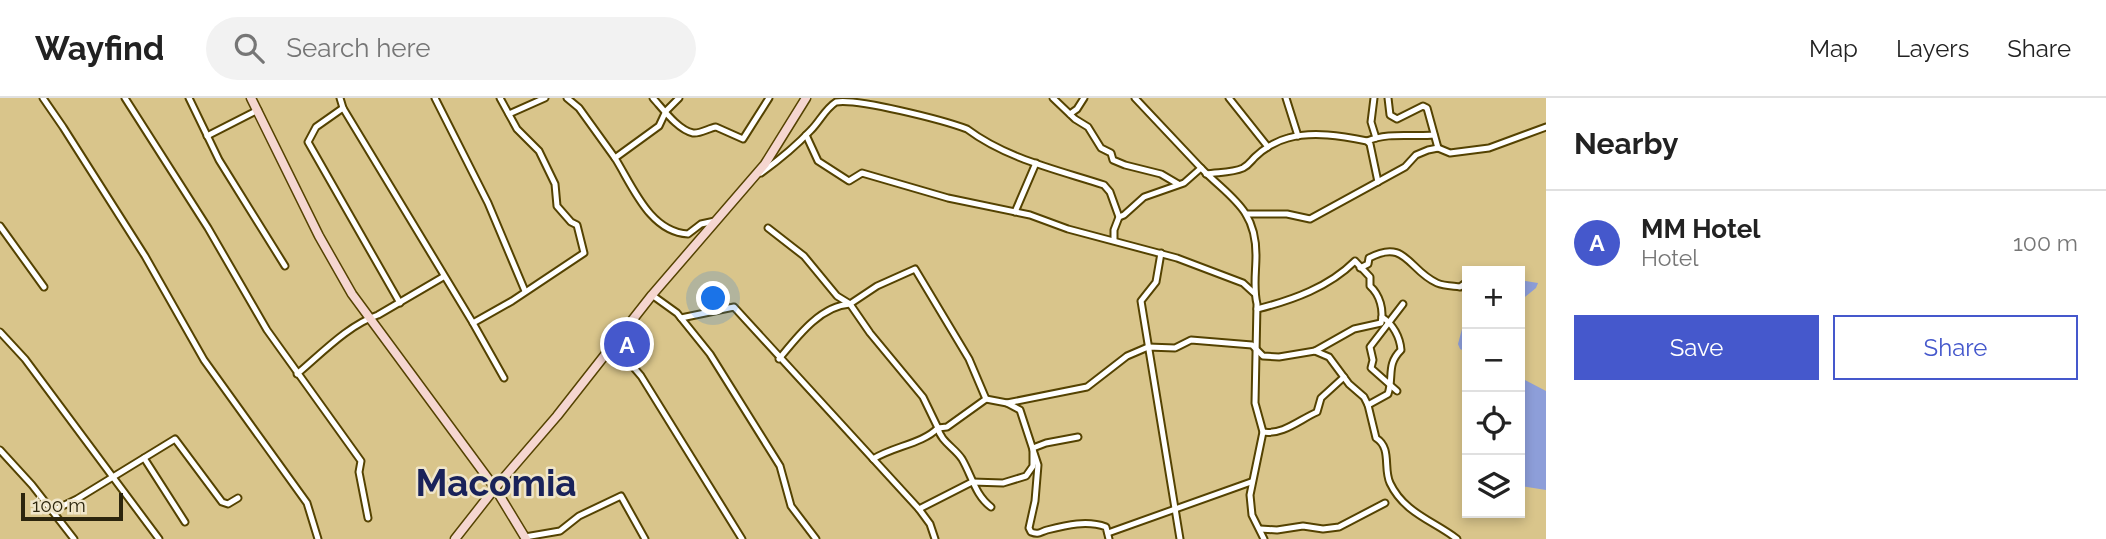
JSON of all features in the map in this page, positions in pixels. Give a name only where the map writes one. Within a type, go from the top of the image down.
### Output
[{"type":"main road","points":[[251,98],[319,236],[352,294],[495,488],[526,538]]},
{"type":"main road","points":[[455,539],[652,295],[765,164],[806,98]]},
{"type":"street","points":[[43,98],[145,256],[204,360],[307,503],[318,539]]},
{"type":"street","points":[[125,98],[208,228],[267,330],[361,461],[359,472],[368,518]]},
{"type":"street","points":[[189,98],[237,191],[285,266]]},
{"type":"street","points":[[340,98],[343,108],[505,378]]},
{"type":"street","points":[[435,98],[488,204],[526,291]]},
{"type":"street","points":[[472,323],[584,253],[577,225],[557,206],[555,184],[539,151],[517,129],[500,98]]},
{"type":"street","points":[[509,114],[545,98]]},
{"type":"street","points":[[568,98],[579,108],[615,158],[651,216],[674,233],[688,234],[701,224],[716,221]]},
{"type":"street","points":[[653,98],[674,121],[690,132],[697,133],[716,127],[743,139],[769,98]]},
{"type":"street","points":[[615,158],[659,125],[666,111],[679,98]]},
{"type":"street","points":[[1054,98],[1088,127],[1101,148],[1111,153],[1113,160],[1161,174],[1179,185]]},
{"type":"street","points":[[1070,114],[1084,98]]},
{"type":"street","points":[[1135,98],[1200,168],[1233,196],[1255,233],[1255,403],[1263,432],[1250,495],[1252,514],[1264,539]]},
{"type":"street","points":[[1229,98],[1268,147]]},
{"type":"street","points":[[1286,98],[1298,136]]},
{"type":"street","points":[[1374,98],[1371,122],[1376,138]]},
{"type":"street","points":[[1388,98],[1390,115],[1397,119],[1423,106],[1427,107],[1438,148]]},
{"type":"street","points":[[753,178],[806,135],[827,109],[839,100],[877,101],[967,129],[977,137],[1036,163],[1104,185],[1110,192],[1119,217],[1112,236],[1114,240]]},
{"type":"street","points":[[343,108],[316,127],[308,142],[400,303]]},
{"type":"street","points":[[207,136],[258,110]]},
{"type":"street","points":[[1246,214],[1287,214],[1310,219],[1405,167],[1416,155],[1438,148],[1450,153],[1489,148],[1546,127]]},
{"type":"street","points":[[1206,174],[1246,167],[1268,147],[1286,138],[1307,134],[1342,135],[1367,141],[1376,138],[1434,135]]},
{"type":"street","points":[[806,135],[818,160],[849,181],[862,173],[947,198],[1030,215],[1068,229],[1160,253],[1243,283],[1254,293]]},
{"type":"street","points":[[1367,141],[1370,144],[1378,182]]},
{"type":"street","points":[[1015,212],[1036,163]]},
{"type":"street","points":[[1119,217],[1144,197],[1184,183],[1200,168]]},
{"type":"street","points":[[0,226],[44,287]]},
{"type":"street","points":[[768,228],[804,256],[836,296],[850,304],[864,326],[923,397],[941,436],[961,458],[978,495],[991,507]]},
{"type":"street","points":[[1360,268],[1368,264],[1369,258],[1376,254],[1394,250],[1403,254],[1437,284],[1462,286]]},
{"type":"street","points":[[1160,253],[1156,282],[1141,301],[1180,539]]},
{"type":"street","points":[[1007,403],[1087,387],[1127,356],[1148,347],[1175,348],[1191,340],[1252,345],[1263,356],[1279,357],[1315,351],[1354,329],[1381,323],[1382,317],[1377,294],[1370,286],[1370,277],[1355,261],[1328,283],[1286,301],[1257,309]]},
{"type":"street","points":[[779,359],[806,328],[831,307],[850,304],[877,286],[915,269],[969,359],[986,399]]},
{"type":"street","points":[[297,374],[369,318],[443,277]]},
{"type":"street","points":[[652,295],[681,318],[710,354],[779,466],[791,506],[816,539]]},
{"type":"street","points":[[1397,391],[1371,368],[1373,360],[1370,347],[1404,304]]},
{"type":"street","points":[[681,318],[734,307],[919,509],[930,524],[935,539]]},
{"type":"street","points":[[1368,405],[1388,394],[1393,358],[1401,350],[1401,342],[1390,322],[1382,317]]},
{"type":"street","points":[[0,332],[25,359],[159,539]]},
{"type":"street","points":[[610,347],[641,376],[742,539]]},
{"type":"street","points":[[1315,351],[1329,357],[1364,397],[1376,438],[1381,441],[1387,455],[1390,484],[1420,517],[1457,539]]},
{"type":"street","points":[[1263,432],[1285,429],[1317,412],[1321,398],[1344,377]]},
{"type":"street","points":[[873,459],[930,436],[938,428],[947,427],[986,399],[1007,403],[1020,410],[1033,448],[1038,465],[1035,501],[1029,528],[1031,532],[1039,534],[1047,530],[1093,522],[1106,527],[1109,536],[1251,482]]},
{"type":"street","points":[[1033,448],[1077,437]]},
{"type":"street","points":[[52,511],[77,499],[175,439],[222,502],[229,504],[238,498]]},
{"type":"street","points":[[919,509],[972,482],[1003,483],[1026,476],[1033,466],[1033,448]]},
{"type":"street","points":[[0,450],[74,539]]},
{"type":"street","points":[[144,458],[185,522]]},
{"type":"street","points":[[526,538],[560,531],[579,516],[621,496],[645,539]]},
{"type":"street","points":[[1260,529],[1339,527],[1385,503]]},
{"type":"shaded area","points":[[1525,281],[1538,283],[1525,297]]},
{"type":"shaded area","points":[[1462,329],[1462,350],[1458,344]]},
{"type":"shaded area","points":[[1525,380],[1546,391],[1546,490],[1525,487]]},
{"type":"place","name":"MM Hotel","points":[[627,344]]},
{"type":"district","name":"Macomia","points":[[496,483]]}]
